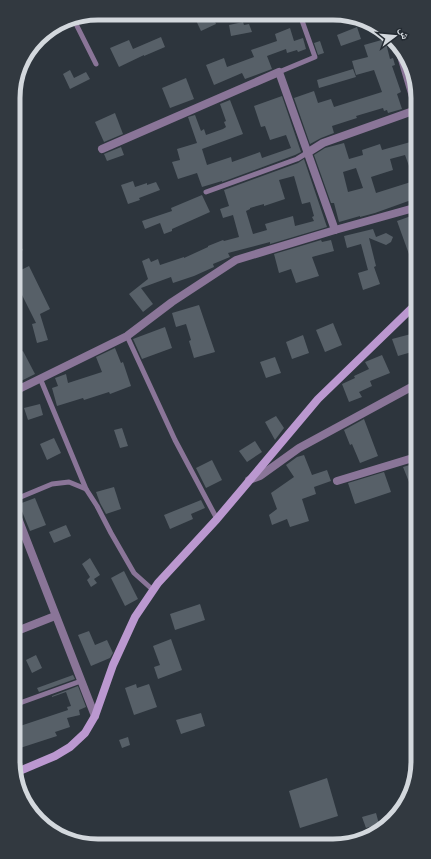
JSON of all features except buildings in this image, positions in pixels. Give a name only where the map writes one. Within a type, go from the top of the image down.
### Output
[{"type":"street","points":[[404,67],[409,83]]},
{"type":"street","points":[[102,149],[279,72],[334,230]]},
{"type":"street","points":[[307,153],[323,143],[411,112]]},
{"type":"street","points":[[20,388],[127,336],[172,302],[236,260],[334,230],[411,209]]},
{"type":"street","points":[[21,770],[55,756],[70,747],[85,733],[95,716],[113,664],[135,617],[158,583],[217,519],[318,399],[411,309]]},
{"type":"street","points":[[249,480],[260,476],[299,448],[411,388]]},
{"type":"street","points":[[337,481],[411,459]]},
{"type":"street","points":[[20,524],[95,716]]},
{"type":"street","points":[[20,630],[55,616]]},
{"type":"lane","points":[[279,72],[315,57],[302,20]]},
{"type":"lane","points":[[75,24],[96,64]]},
{"type":"lane","points":[[206,192],[297,159],[307,153]]},
{"type":"lane","points":[[127,336],[175,440],[217,519]]},
{"type":"lane","points":[[40,378],[86,489],[134,573],[154,590]]},
{"type":"lane","points":[[20,497],[52,484],[69,482],[86,489]]},
{"type":"lane","points":[[20,703],[81,681]]}]
